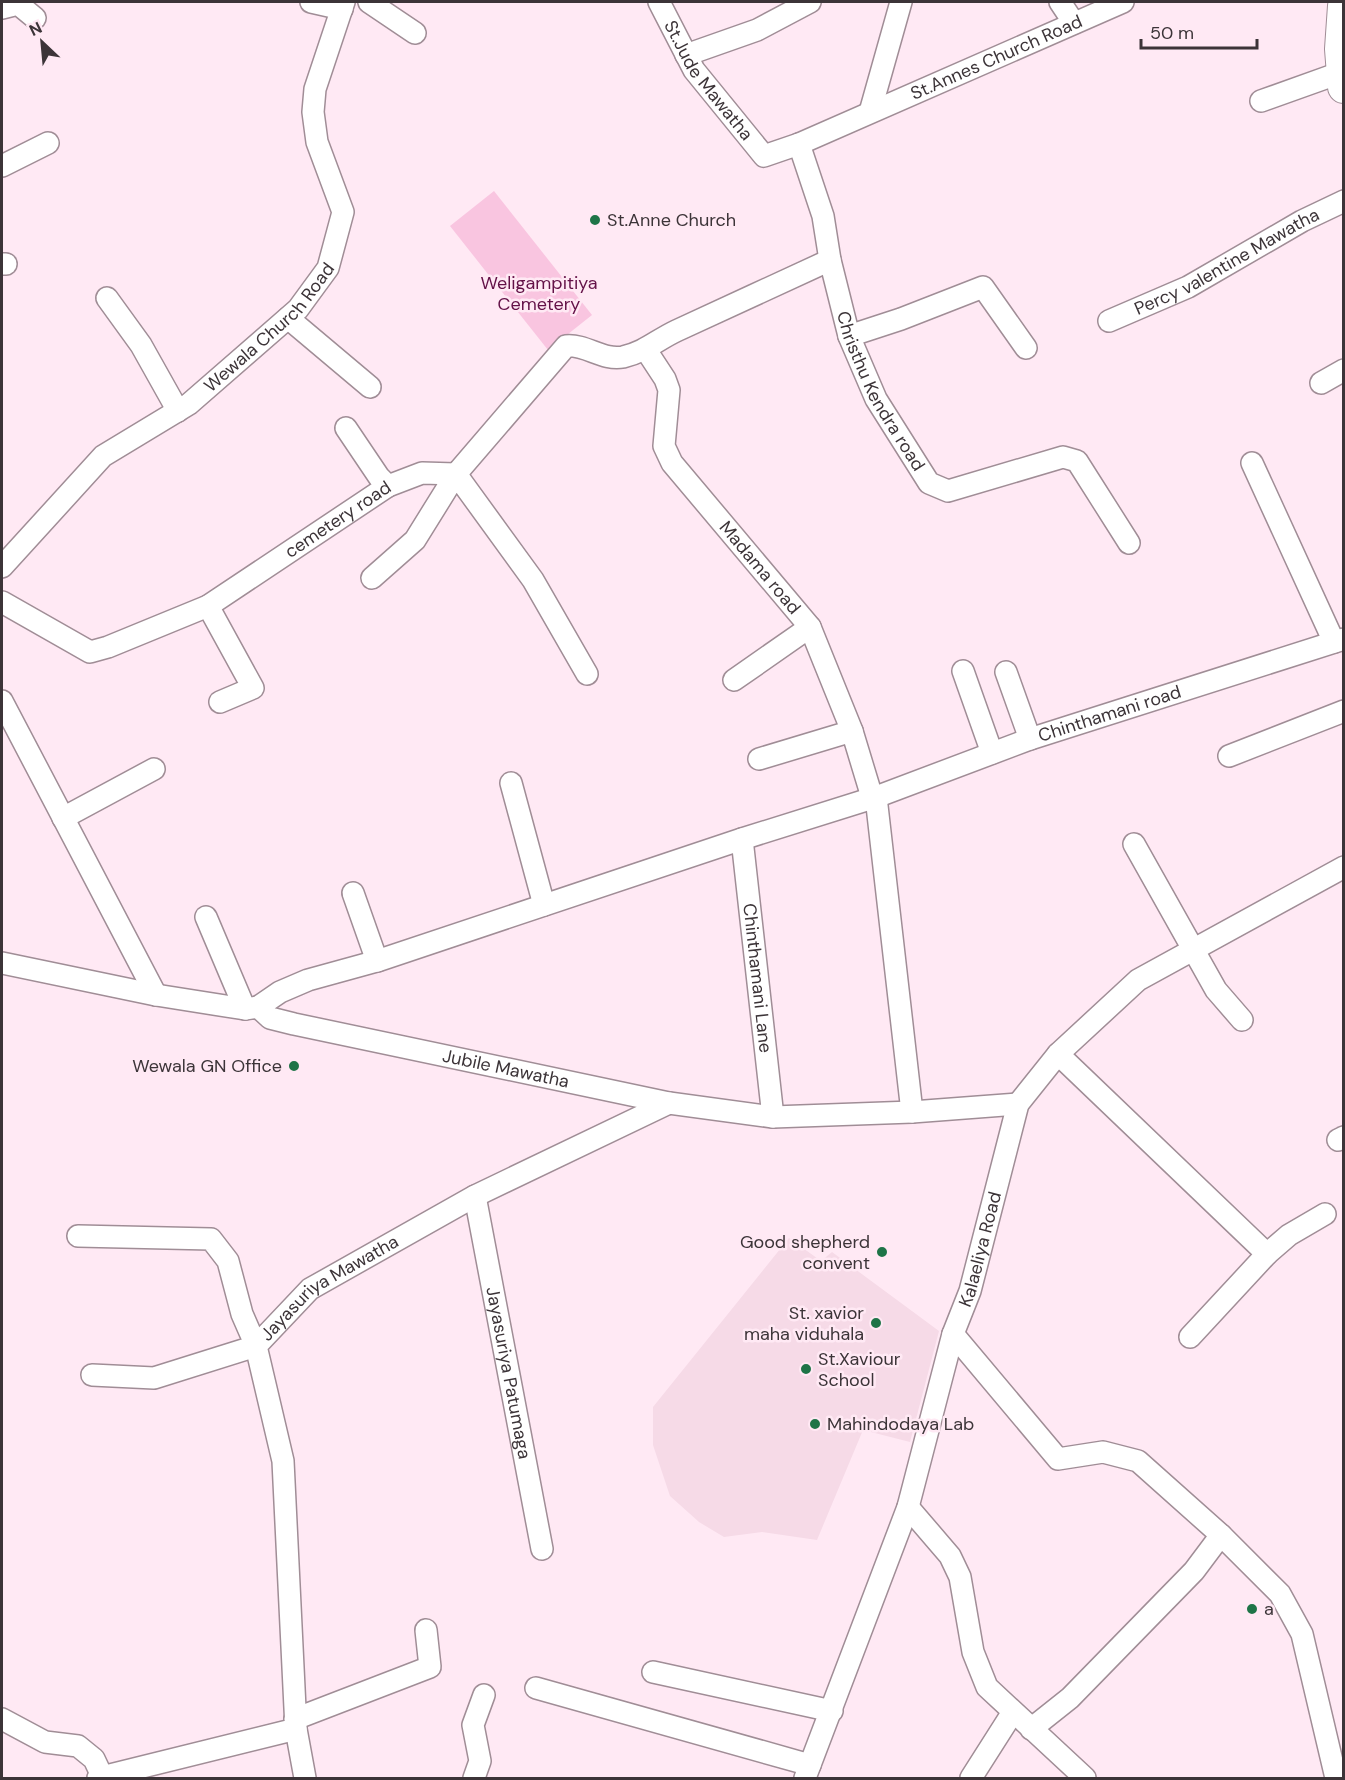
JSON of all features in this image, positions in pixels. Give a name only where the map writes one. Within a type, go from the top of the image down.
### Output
[{"type":"highway","points":[[1343,81],[1341,49],[1344,6]]},
{"type":"street","points":[[311,2],[343,5]]},
{"type":"street","points":[[369,2],[416,33]]},
{"type":"street","name":"St.Jude Mawatha","points":[[658,2],[694,70],[764,156]]},
{"type":"street","points":[[686,55],[757,30],[810,2]]},
{"type":"street","points":[[870,112],[901,2]]},
{"type":"street","points":[[1060,2],[1074,23]]},
{"type":"street","points":[[2,8],[18,4],[35,18]]},
{"type":"street","name":"St.Annes Church Road","points":[[764,156],[799,144],[1074,23],[1112,4]]},
{"type":"street","name":"Wewala Church Road","points":[[2,567],[103,456],[189,404],[298,309],[328,268],[343,212],[317,142],[313,112],[315,89],[343,5]]},
{"type":"street","points":[[1261,101],[1331,76],[1343,81]]},
{"type":"street","points":[[2,166],[48,143]]},
{"type":"street","points":[[372,578],[415,540],[456,474],[566,346],[576,345],[608,357],[622,357],[646,350],[673,332],[830,260],[823,216],[799,144]]},
{"type":"street","name":"Percy valentine Mawatha","points":[[1109,321],[1188,287],[1302,221],[1344,201]]},
{"type":"street","name":"Christhu Kendra road","points":[[830,260],[849,336],[876,399],[929,483],[948,491],[1063,457],[1077,461],[1130,543]]},
{"type":"street","points":[[849,336],[901,319],[983,287],[1026,348]]},
{"type":"street","points":[[107,298],[141,345],[178,411]]},
{"type":"street","points":[[288,318],[311,335],[370,387]]},
{"type":"street","name":"Madama road","points":[[646,350],[665,379],[669,390],[664,446],[672,463],[810,627],[852,731],[874,797],[912,1112]]},
{"type":"street","points":[[1321,383],[1344,370]]},
{"type":"street","points":[[346,428],[379,477],[388,486]]},
{"type":"street","points":[[1252,463],[1339,640]]},
{"type":"street","name":"cemetery road","points":[[2,602],[90,652],[108,647],[208,606],[388,486],[422,473],[456,474]]},
{"type":"street","points":[[456,474],[533,580],[587,674]]},
{"type":"street","points":[[208,606],[252,688],[220,702]]},
{"type":"street","points":[[734,680],[810,627]]},
{"type":"street","name":"Chinthamani road","points":[[251,1008],[308,980],[377,961],[874,797],[1030,740],[1339,640]]},
{"type":"street","points":[[963,671],[992,753]]},
{"type":"street","points":[[1006,672],[1030,740]]},
{"type":"street","points":[[2,701],[156,994]]},
{"type":"street","points":[[1229,756],[1344,711]]},
{"type":"street","points":[[759,759],[852,731]]},
{"type":"street","points":[[63,818],[154,769]]},
{"type":"street","points":[[511,783],[544,905]]},
{"type":"street","name":"Chinthamani Lane","points":[[742,839],[773,1117]]},
{"type":"street","points":[[1134,844],[1216,990],[1242,1020]]},
{"type":"street","name":"Kalaeliya Road","points":[[808,1772],[908,1507],[953,1334],[970,1291],[1018,1104],[1058,1054],[1138,980],[1344,867]]},
{"type":"street","points":[[353,893],[377,961]]},
{"type":"street","points":[[206,917],[251,1008]]},
{"type":"street","name":"Jubile Mawatha","points":[[2,963],[156,994],[251,1008],[270,1018],[294,1024],[669,1103],[773,1117],[912,1112],[1018,1104]]},
{"type":"street","points":[[1058,1054],[1267,1254]]},
{"type":"street","name":"Jayasuriya Mawatha","points":[[305,1779],[296,1724],[283,1461],[256,1346],[310,1289],[475,1196],[669,1103]]},
{"type":"street","name":"Jayasuriya Patumaga","points":[[475,1196],[542,1549]]},
{"type":"street","points":[[1190,1337],[1267,1254],[1289,1235],[1325,1214]]},
{"type":"street","points":[[78,1236],[212,1239],[228,1261],[242,1314],[256,1346],[154,1378],[92,1375]]},
{"type":"street","points":[[953,1334],[1058,1459],[1103,1452],[1138,1461],[1221,1535],[1280,1594],[1302,1634],[1336,1779]]},
{"type":"street","points":[[908,1507],[950,1556],[960,1577],[973,1652],[987,1687],[1076,1775]]},
{"type":"street","points":[[1031,1729],[1070,1698],[1194,1571],[1221,1535]]},
{"type":"street","points":[[2,1719],[45,1742],[78,1746],[94,1759],[100,1777],[296,1724],[430,1667],[426,1630]]},
{"type":"street","points":[[653,1672],[832,1711]]},
{"type":"street","points":[[536,1689],[808,1772]]},
{"type":"street","points":[[474,1779],[480,1761],[473,1725],[484,1695]]},
{"type":"street","points":[[971,1779],[1013,1712]]},
{"type":"shaded area","name":"St.Xaviour School","points":[[789,1238],[821,1261],[832,1252],[939,1331],[910,1442],[863,1430],[817,1540],[762,1532],[724,1537],[699,1522],[670,1496],[653,1445],[653,1407]]},
{"type":"green space","name":"Weligampitiya Cemetery","points":[[494,191],[592,315],[548,350],[450,226]]},
{"type":"place","name":"St.Anne Church","points":[[595,220]]},
{"type":"place","name":"Wewala GN Office","points":[[294,1066]]},
{"type":"place","name":"Good shepherd convent","points":[[882,1252]]},
{"type":"place","name":"St. xavior maha viduhala","points":[[876,1323]]},
{"type":"place","name":"St.Xaviour School","points":[[806,1369]]},
{"type":"place","name":"Mahindodaya Lab","points":[[815,1424]]},
{"type":"place","name":"a","points":[[1252,1609]]}]
